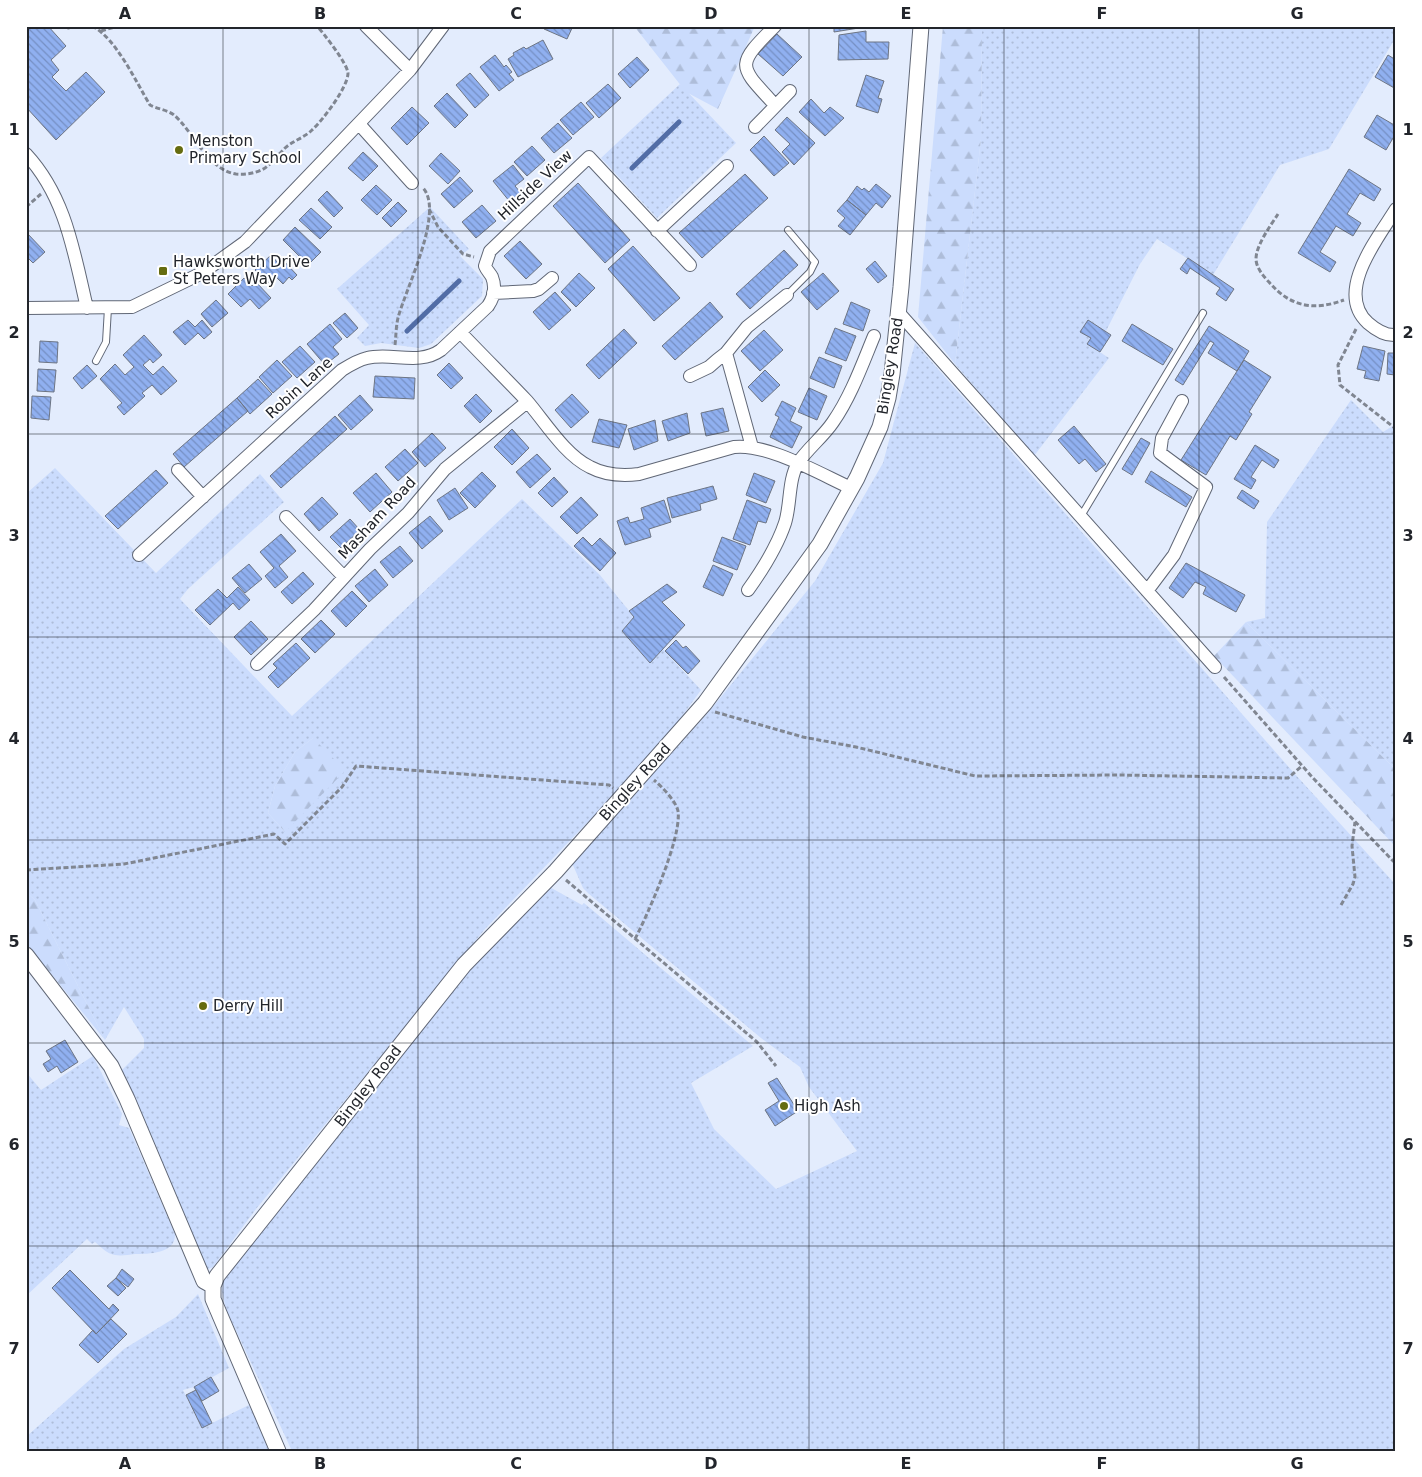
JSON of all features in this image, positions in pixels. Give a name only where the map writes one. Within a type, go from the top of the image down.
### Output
[{"type":"street","points":[[366,26],[410,70]]},
{"type":"street","points":[[26,308],[132,307],[202,273],[245,242],[410,70],[443,26]]},
{"type":"street","points":[[775,26],[752,49],[746,61],[748,76],[775,106]]},
{"type":"street","name":"Bingley Road","points":[[213,1286],[216,1276],[464,964],[556,871],[705,703],[820,544],[851,488],[880,427],[888,398],[899,313],[921,26]]},
{"type":"street","points":[[755,127],[790,91]]},
{"type":"street","points":[[359,124],[412,183]]},
{"type":"street","points":[[26,154],[35,163],[65,218],[87,308]]},
{"type":"street","name":"Hillside View","points":[[486,261],[495,245],[589,157],[690,265]]},
{"type":"street","points":[[657,231],[726,166]]},
{"type":"street","points":[[1396,209],[1362,265],[1356,285],[1356,294],[1362,317],[1376,330],[1392,336],[1396,335]]},
{"type":"street","points":[[486,261],[487,271],[492,278],[493,299],[460,332],[580,461],[590,467],[615,474],[628,475],[639,474],[734,447],[752,447],[798,464],[851,488]]},
{"type":"street","points":[[494,294],[539,290],[552,278]]},
{"type":"street","points":[[690,376],[709,367],[726,353],[747,327],[787,295]]},
{"type":"street","points":[[899,313],[1215,667]]},
{"type":"street","name":"Robin Lane","points":[[139,555],[342,370],[353,363],[367,358],[422,358],[432,356],[460,332]]},
{"type":"street","points":[[748,590],[770,556],[785,522],[792,482],[798,464],[834,421],[844,404],[874,336]]},
{"type":"street","points":[[726,353],[752,447]]},
{"type":"street","points":[[1147,591],[1174,555],[1206,487],[1160,453],[1162,438],[1182,401]]},
{"type":"street","name":"Masham Road","points":[[257,664],[314,610],[370,549],[408,512],[428,486],[445,469],[527,402]]},
{"type":"street","points":[[178,470],[203,497]]},
{"type":"street","points":[[286,517],[344,577]]},
{"type":"street","points":[[26,955],[111,1066],[127,1099],[204,1282],[213,1286],[213,1299],[278,1451]]},
{"type":"lane","points":[[787,295],[810,272],[815,262],[788,230]]},
{"type":"lane","points":[[96,361],[106,342],[108,308]]},
{"type":"lane","points":[[1081,516],[1203,313]]},
{"type":"path","points":[[66,26],[68,28],[78,26]]},
{"type":"path","points":[[92,26],[101,31],[113,44],[150,105],[172,113],[204,152],[224,170],[234,174],[246,174],[266,168],[285,148],[311,131],[322,119],[346,84],[348,74],[346,64],[317,26]]},
{"type":"path","points":[[101,31],[105,26]]},
{"type":"path","points":[[101,31],[118,26]]},
{"type":"path","points":[[393,358],[398,319],[427,234],[429,200],[427,192],[417,182],[412,183]]},
{"type":"path","points":[[428,208],[438,227],[463,254],[486,261]]},
{"type":"path","points":[[1278,214],[1264,236],[1256,259],[1259,269],[1272,286],[1293,302],[1306,306],[1333,304],[1356,294]]},
{"type":"path","points":[[1362,317],[1338,366],[1340,385],[1396,429]]},
{"type":"path","points":[[1215,667],[1302,766],[1396,864]]},
{"type":"path","points":[[705,703],[715,712],[803,737],[856,747],[975,776],[1118,775],[1288,778],[1302,766]]},
{"type":"path","points":[[26,870],[124,864],[274,834],[285,844],[342,787],[356,766],[609,785],[624,795]]},
{"type":"path","points":[[635,939],[654,897],[678,827],[678,809],[662,787],[644,772]]},
{"type":"path","points":[[1341,905],[1355,877],[1352,846],[1355,822]]},
{"type":"path","points":[[556,871],[757,1042],[776,1066]]},
{"type":"green space","points":[[634,26],[755,26],[718,109],[686,92]]},
{"type":"green space","points":[[943,26],[982,26],[981,139],[955,364],[918,317]]},
{"type":"green space","points":[[982,26],[1396,26],[1396,37],[1329,149],[1280,165],[1213,275],[1157,239],[1140,264],[1106,331],[1098,327],[1087,344],[1109,358],[1034,456],[955,364],[981,139]]},
{"type":"green space","points":[[680,84],[736,143],[657,218],[601,158]]},
{"type":"green space","points":[[430,207],[469,249],[460,256],[483,279],[482,296],[431,344],[419,348],[381,343],[365,346],[357,338],[369,325],[337,289]]},
{"type":"green space","points":[[915,343],[1294,773],[1396,885],[1396,1451],[292,1451],[226,1309],[222,1291],[224,1278],[341,1127],[461,980],[546,885],[582,905],[584,903],[753,1046],[691,1083],[714,1129],[776,1189],[857,1151],[809,1087],[800,1067],[761,1038],[589,894],[583,888],[572,863],[708,713],[815,581],[883,463]]},
{"type":"green space","points":[[1351,400],[1383,432],[1396,424],[1396,770],[1246,622],[1265,618],[1267,522]]},
{"type":"green space","points":[[55,468],[156,573],[260,474],[284,502],[188,589],[180,599],[292,716],[522,499],[600,575],[634,617],[622,631],[650,663],[663,649],[701,690],[659,748],[485,929],[256,1209],[213,1267],[206,1270],[118,1074],[144,1048],[144,1039],[124,1007],[105,1040],[35,900],[26,892],[26,494]],"holes":[[[313,738],[285,831],[268,813],[275,786],[295,752]]]},
{"type":"green space","points":[[1246,622],[1396,770],[1396,847],[1214,656]]},
{"type":"green space","points":[[313,738],[344,772],[285,832],[268,813],[275,786],[295,752]]},
{"type":"green space","points":[[26,892],[35,900],[105,1040],[26,943]]},
{"type":"green space","points":[[93,1056],[122,1114],[119,1125],[129,1128],[175,1234],[174,1241],[171,1246],[161,1252],[115,1255],[104,1250],[95,1242],[92,1244],[87,1239],[26,1296],[26,1072],[41,1090]]},
{"type":"green space","points":[[198,1294],[229,1368],[194,1387],[183,1390],[202,1428],[249,1405],[269,1451],[26,1451],[26,1437],[124,1349],[176,1317]]},
{"type":"building","points":[[26,26],[48,26],[66,46],[51,60],[59,70],[52,77],[66,91],[86,72],[105,92],[56,140],[26,107]]},
{"type":"building","points":[[545,26],[573,26],[567,39],[544,29]]},
{"type":"building","points":[[834,26],[865,26],[865,27],[834,32]]},
{"type":"building","points":[[866,31],[866,42],[889,42],[888,59],[838,60],[839,35]]},
{"type":"building","points":[[777,34],[802,57],[783,76],[758,54]]},
{"type":"building","points":[[543,40],[553,59],[518,77],[508,59],[514,55],[513,53],[524,47],[526,49]]},
{"type":"building","points":[[495,55],[504,67],[506,65],[512,72],[509,74],[514,80],[499,91],[480,67]]},
{"type":"building","points":[[1388,55],[1396,60],[1396,89],[1375,77]]},
{"type":"building","points":[[637,57],[649,70],[630,88],[618,74]]},
{"type":"building","points":[[470,73],[489,95],[475,108],[456,85]]},
{"type":"building","points":[[866,75],[884,81],[878,98],[882,99],[878,113],[856,106]]},
{"type":"building","points":[[608,84],[621,98],[599,118],[586,103]]},
{"type":"building","points":[[447,93],[468,115],[455,128],[434,106]]},
{"type":"building","points":[[811,99],[824,113],[830,107],[844,118],[825,136],[799,112]]},
{"type":"building","points":[[581,102],[594,117],[573,135],[560,120]]},
{"type":"building","points":[[412,107],[429,123],[407,145],[391,128]]},
{"type":"building","points":[[1377,115],[1396,126],[1396,133],[1386,150],[1364,137]]},
{"type":"building","points":[[787,117],[815,143],[794,165],[782,152],[790,144],[775,130]]},
{"type":"building","points":[[558,123],[572,138],[554,153],[541,138]]},
{"type":"building","points":[[764,136],[789,163],[774,176],[750,150]]},
{"type":"building","points":[[532,146],[545,160],[527,176],[514,162]]},
{"type":"building","points":[[363,152],[378,166],[363,181],[348,168]]},
{"type":"building","points":[[441,153],[460,171],[448,184],[429,166]]},
{"type":"building","points":[[513,165],[524,179],[515,186],[521,193],[510,202],[493,181]]},
{"type":"building","points":[[1349,169],[1381,189],[1374,201],[1360,193],[1347,214],[1361,223],[1353,236],[1336,226],[1320,252],[1336,262],[1330,272],[1298,253]]},
{"type":"building","points":[[745,174],[768,198],[702,258],[679,233]]},
{"type":"building","points":[[460,177],[473,191],[454,208],[441,194]]},
{"type":"building","points":[[578,183],[630,240],[605,263],[553,206]]},
{"type":"building","points":[[876,184],[891,196],[882,208],[876,203],[866,215],[847,200],[857,186],[869,192]]},
{"type":"building","points":[[376,185],[392,200],[377,215],[361,200]]},
{"type":"building","points":[[327,191],[343,208],[334,217],[318,200]]},
{"type":"building","points":[[847,200],[866,215],[850,235],[838,226],[845,218],[837,211]]},
{"type":"building","points":[[398,202],[407,211],[391,227],[382,218]]},
{"type":"building","points":[[482,205],[496,221],[476,238],[462,222]]},
{"type":"building","points":[[311,208],[332,227],[320,239],[299,220]]},
{"type":"building","points":[[295,227],[321,252],[308,265],[283,240]]},
{"type":"building","points":[[27,233],[45,252],[33,263],[28,258],[26,260]]},
{"type":"building","points":[[520,241],[542,264],[526,279],[504,256]]},
{"type":"building","points":[[633,246],[680,298],[654,321],[608,269]]},
{"type":"building","points":[[784,250],[798,265],[750,309],[736,294]]},
{"type":"building","points":[[271,255],[278,263],[282,259],[297,275],[292,280],[289,277],[283,284],[275,276],[268,283],[255,270]]},
{"type":"building","points":[[1188,258],[1234,289],[1226,301],[1216,294],[1220,288],[1190,268],[1187,274],[1180,269]]},
{"type":"building","points":[[875,261],[887,276],[878,283],[866,269]]},
{"type":"building","points":[[579,273],[595,288],[576,307],[561,292]]},
{"type":"building","points":[[823,273],[839,291],[817,310],[801,292]]},
{"type":"building","points":[[244,278],[252,286],[256,282],[271,298],[259,309],[250,299],[241,307],[228,294]]},
{"type":"building","points":[[555,292],[571,310],[549,330],[533,312]]},
{"type":"building","points":[[216,300],[228,313],[212,327],[201,314]]},
{"type":"building","points":[[710,302],[723,317],[675,360],[662,346]]},
{"type":"building","points":[[851,302],[870,310],[863,331],[843,324]]},
{"type":"building","points":[[345,313],[358,328],[347,338],[333,323]]},
{"type":"building","points":[[188,320],[195,327],[202,320],[212,332],[204,339],[198,333],[185,345],[173,332]]},
{"type":"building","points":[[1088,320],[1111,335],[1100,352],[1087,344],[1091,338],[1080,332]]},
{"type":"building","points":[[330,324],[342,339],[333,347],[339,354],[325,365],[307,344]]},
{"type":"building","points":[[1132,324],[1173,349],[1163,365],[1122,341]]},
{"type":"building","points":[[1209,326],[1249,351],[1237,371],[1208,353],[1214,343],[1210,341],[1183,385],[1175,380]]},
{"type":"building","points":[[835,328],[856,336],[846,361],[825,353]]},
{"type":"building","points":[[624,329],[637,343],[599,379],[586,365]]},
{"type":"building","points":[[764,330],[783,350],[760,371],[741,351]]},
{"type":"building","points":[[144,335],[162,355],[153,363],[150,359],[143,365],[153,375],[163,366],[177,381],[161,395],[152,385],[142,393],[145,396],[124,415],[117,407],[122,403],[100,379],[115,364],[125,375],[134,367],[123,355]]},
{"type":"building","points":[[40,341],[58,342],[57,363],[39,362]]},
{"type":"building","points":[[300,346],[315,362],[297,378],[282,362]]},
{"type":"building","points":[[1363,346],[1385,351],[1379,381],[1364,378],[1366,371],[1357,369]]},
{"type":"building","points":[[1388,353],[1396,353],[1396,383],[1395,375],[1387,374]]},
{"type":"building","points":[[819,357],[842,366],[834,388],[810,378]]},
{"type":"building","points":[[277,360],[292,376],[273,393],[259,377]]},
{"type":"building","points":[[1244,360],[1271,377],[1249,412],[1252,414],[1236,440],[1230,436],[1206,475],[1181,460]]},
{"type":"building","points":[[449,363],[463,378],[451,389],[437,375]]},
{"type":"building","points":[[87,365],[97,376],[82,389],[73,378]]},
{"type":"building","points":[[38,369],[56,370],[54,392],[37,391]]},
{"type":"building","points":[[765,370],[780,385],[762,402],[748,387]]},
{"type":"building","points":[[375,376],[415,378],[414,399],[373,397]]},
{"type":"building","points":[[258,379],[272,394],[250,414],[237,398]]},
{"type":"building","points":[[809,388],[827,396],[817,420],[798,412]]},
{"type":"building","points":[[476,394],[492,411],[480,423],[464,406]]},
{"type":"building","points":[[572,394],[589,412],[571,428],[555,410]]},
{"type":"building","points":[[360,395],[373,410],[351,430],[338,415]]},
{"type":"building","points":[[32,396],[51,397],[49,420],[31,418]]},
{"type":"building","points":[[237,398],[248,411],[184,467],[173,454]]},
{"type":"building","points":[[782,401],[796,408],[790,421],[802,427],[792,448],[770,437],[779,417],[775,415]]},
{"type":"building","points":[[723,408],[729,431],[706,436],[701,413]]},
{"type":"building","points":[[687,413],[690,433],[668,441],[662,421]]},
{"type":"building","points":[[335,416],[347,429],[281,488],[270,476]]},
{"type":"building","points":[[599,419],[627,425],[619,448],[592,442]]},
{"type":"building","points":[[655,420],[658,441],[634,450],[628,429]]},
{"type":"building","points":[[1074,426],[1106,464],[1096,472],[1085,459],[1079,464],[1058,440]]},
{"type":"building","points":[[512,429],[529,448],[512,465],[494,447]]},
{"type":"building","points":[[432,433],[446,448],[425,467],[412,452]]},
{"type":"building","points":[[1141,438],[1150,443],[1132,475],[1122,469]]},
{"type":"building","points":[[1255,445],[1279,460],[1274,468],[1262,460],[1251,477],[1256,480],[1251,489],[1234,479]]},
{"type":"building","points":[[405,449],[418,463],[398,481],[385,467]]},
{"type":"building","points":[[537,454],[551,469],[530,488],[516,472]]},
{"type":"building","points":[[156,470],[168,483],[118,529],[105,516]]},
{"type":"building","points":[[1151,471],[1192,497],[1186,507],[1145,482]]},
{"type":"building","points":[[482,472],[496,486],[475,508],[460,493]]},
{"type":"building","points":[[376,473],[392,492],[370,512],[353,493]]},
{"type":"building","points":[[754,473],[775,481],[766,503],[746,495]]},
{"type":"building","points":[[554,477],[568,492],[552,507],[538,493]]},
{"type":"building","points":[[713,486],[717,499],[700,504],[701,510],[672,518],[667,498]]},
{"type":"building","points":[[455,488],[468,508],[449,520],[437,500]]},
{"type":"building","points":[[1242,490],[1259,501],[1254,509],[1237,498]]},
{"type":"building","points":[[322,497],[338,514],[319,531],[304,514]]},
{"type":"building","points":[[581,497],[598,515],[577,534],[560,517]]},
{"type":"building","points":[[664,500],[671,522],[649,529],[651,537],[625,545],[617,521],[628,517],[630,523],[644,519],[641,508]]},
{"type":"building","points":[[747,500],[771,509],[766,523],[758,521],[750,545],[733,539]]},
{"type":"building","points":[[430,516],[443,531],[422,549],[409,533]]},
{"type":"building","points":[[350,519],[360,530],[341,548],[330,537]]},
{"type":"building","points":[[281,534],[296,551],[279,566],[288,577],[275,588],[265,576],[274,568],[260,552]]},
{"type":"building","points":[[583,537],[592,546],[600,538],[616,553],[600,571],[574,546]]},
{"type":"building","points":[[722,537],[746,546],[737,570],[713,561]]},
{"type":"building","points":[[400,546],[413,561],[393,578],[380,562]]},
{"type":"building","points":[[1186,563],[1245,595],[1236,612],[1203,594],[1206,587],[1195,582],[1183,598],[1169,588]]},
{"type":"building","points":[[249,564],[262,579],[245,593],[232,578]]},
{"type":"building","points":[[713,565],[733,574],[723,596],[703,587]]},
{"type":"building","points":[[375,569],[388,585],[369,602],[355,586]]},
{"type":"building","points":[[303,572],[314,584],[292,604],[281,592]]},
{"type":"building","points":[[667,584],[677,592],[662,602],[685,625],[650,663],[622,631],[634,617],[629,611]]},
{"type":"building","points":[[238,587],[250,600],[239,610],[233,603],[210,625],[195,610],[218,589],[227,598]]},
{"type":"building","points":[[352,591],[367,606],[346,627],[331,611]]},
{"type":"building","points":[[321,620],[335,634],[315,653],[301,639]]},
{"type":"building","points":[[251,621],[268,639],[251,655],[234,637]]},
{"type":"building","points":[[676,640],[683,648],[686,646],[700,661],[688,674],[665,651]]},
{"type":"building","points":[[296,643],[310,658],[278,688],[268,677],[277,668],[273,664]]},
{"type":"building","points":[[65,1040],[78,1062],[61,1073],[57,1066],[48,1072],[43,1064],[51,1059],[46,1051]]},
{"type":"building","name":"High Ash","points":[[777,1078],[798,1111],[775,1126],[765,1110],[779,1101],[768,1083]]},
{"type":"building","points":[[122,1269],[134,1279],[128,1287],[116,1278]]},
{"type":"building","points":[[70,1270],[109,1309],[113,1304],[119,1310],[96,1334],[52,1288]]},
{"type":"building","points":[[116,1278],[126,1288],[118,1296],[107,1286]]},
{"type":"building","points":[[111,1319],[127,1334],[98,1363],[79,1345],[93,1330],[96,1334]]},
{"type":"building","points":[[211,1377],[219,1391],[202,1401],[194,1387]]},
{"type":"building","points":[[196,1390],[212,1423],[202,1428],[186,1395]]},
{"type":"waterway","points":[[632,168],[679,122]]},
{"type":"waterway","points":[[407,331],[459,281]]},
{"type":"place","name":"Menston Primary School","points":[[179,150]]},
{"type":"place","name":"Hawksworth Drive St Peters Way","points":[[163,271]]},
{"type":"place","name":"Derry Hill","points":[[203,1006]]},
{"type":"place","name":"High Ash","points":[[784,1106]]}]
